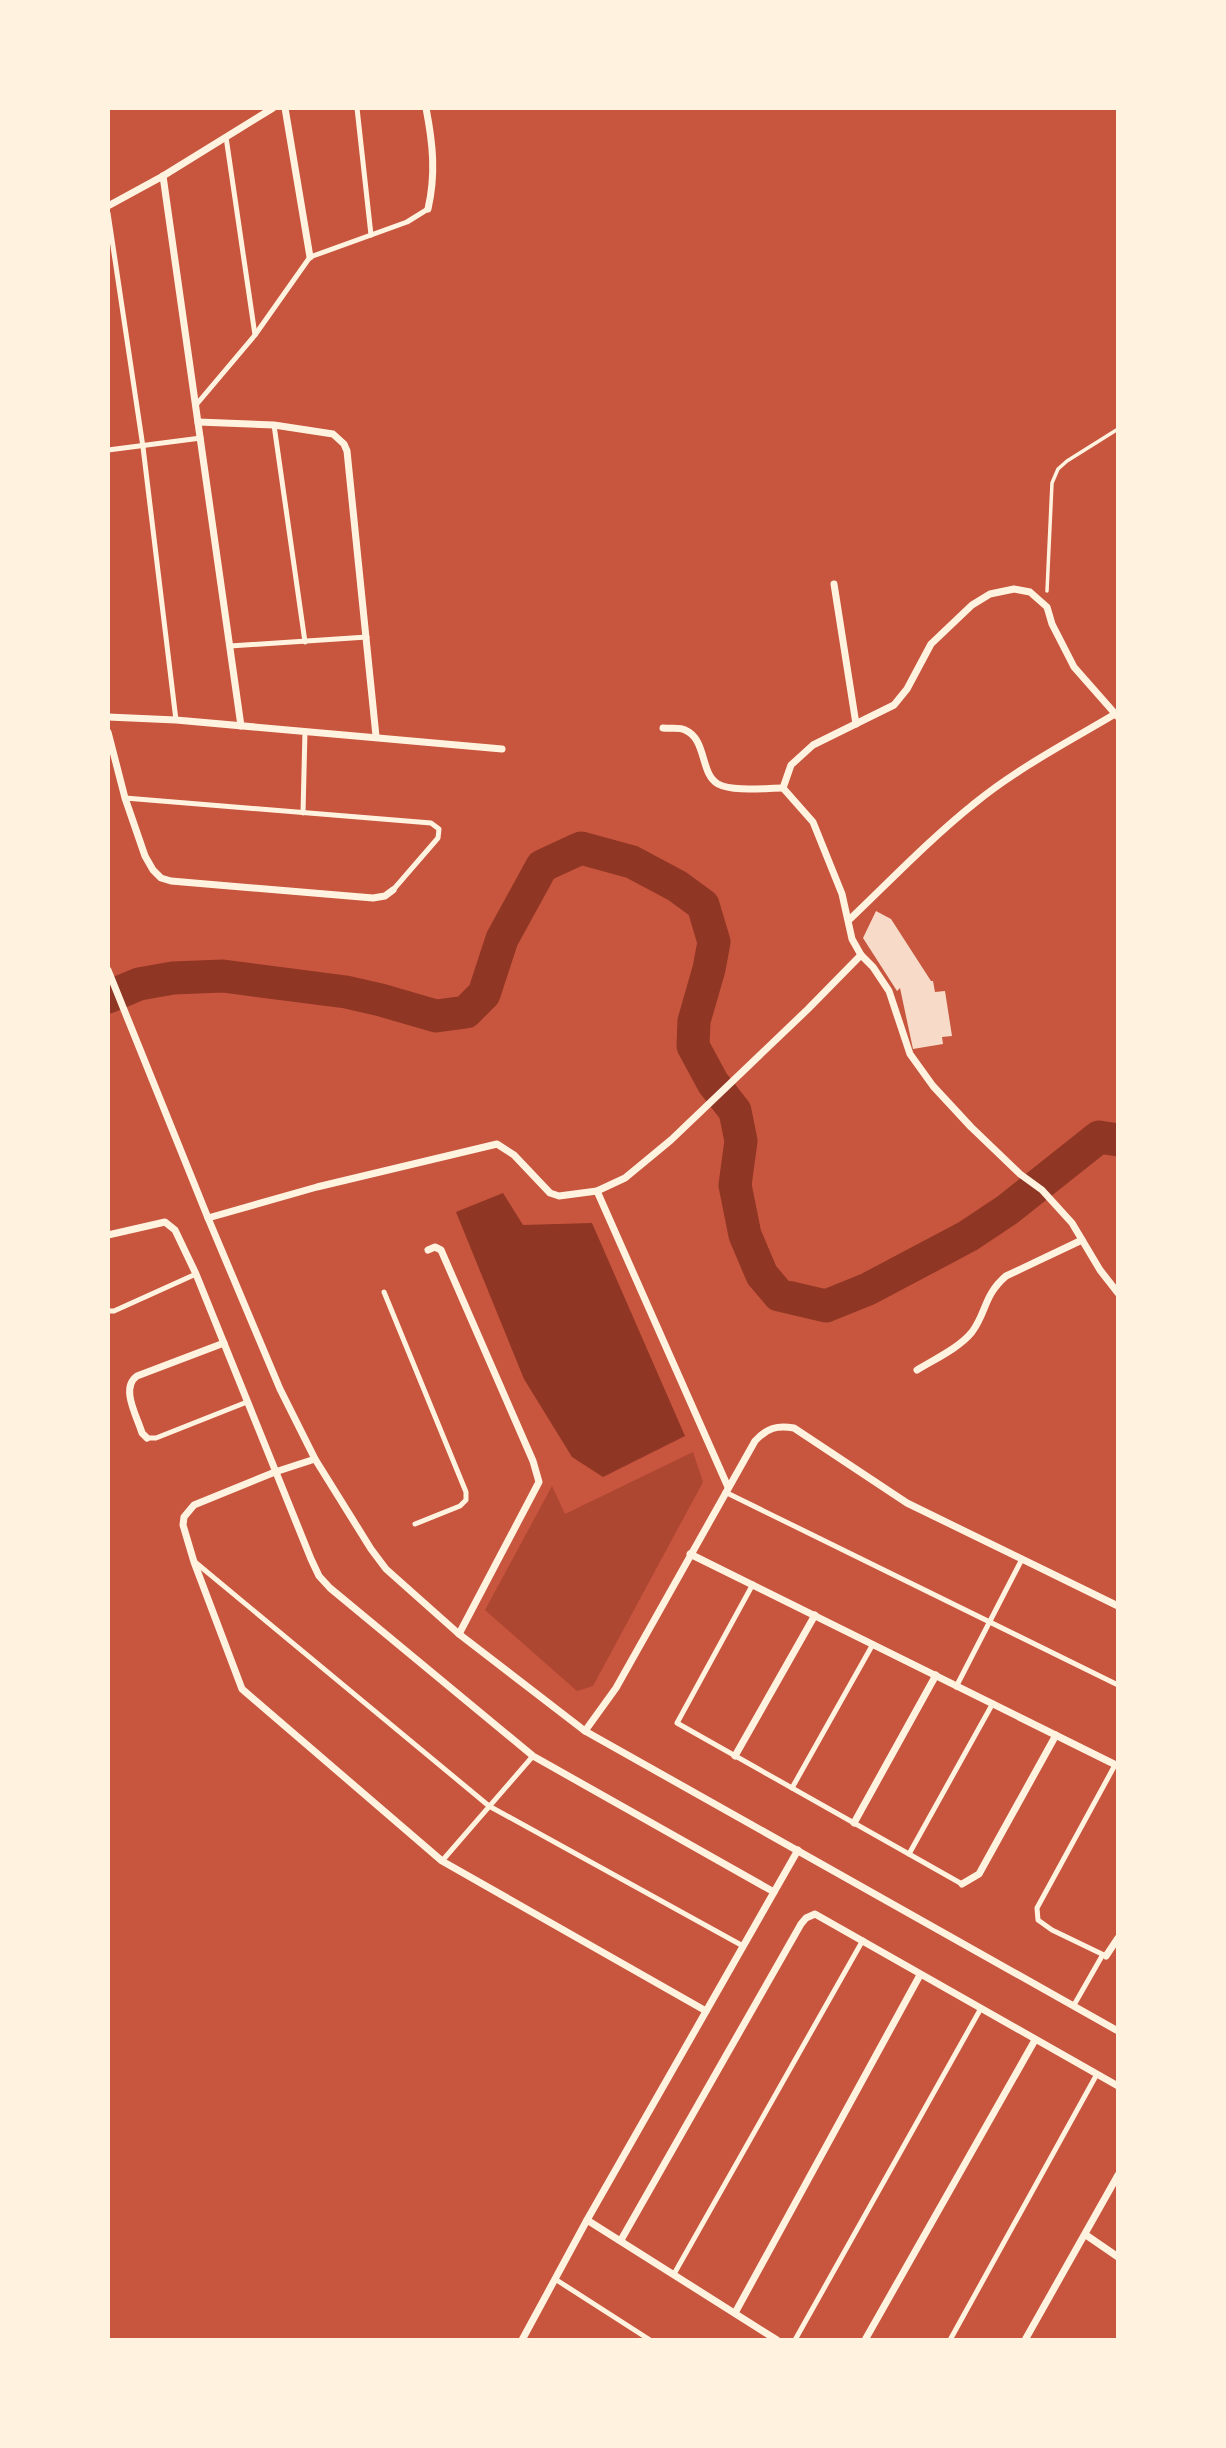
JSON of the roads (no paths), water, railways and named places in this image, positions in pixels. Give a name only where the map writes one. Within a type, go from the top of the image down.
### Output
[{"type":"street","points":[[108,206],[163,176],[273,108]]},
{"type":"street","points":[[285,108],[310,257]]},
{"type":"street","points":[[426,108],[434,149],[433,187],[428,209]]},
{"type":"street","points":[[163,176],[241,726]]},
{"type":"street","points":[[198,422],[274,425],[333,434],[344,444],[347,451],[376,737]]},
{"type":"street","points":[[834,584],[856,724]]},
{"type":"street","points":[[783,788],[791,765],[813,745],[894,705],[907,689],[931,644],[972,605],[990,594],[1014,589],[1030,592],[1046,607],[1074,667],[1116,715],[1012,776],[976,802],[849,920]]},
{"type":"street","points":[[108,717],[176,720],[502,748]]},
{"type":"street","points":[[663,728],[685,729],[695,738],[707,762],[710,775],[717,784],[731,788],[783,788],[813,822],[842,894],[852,939],[889,991],[910,1054],[933,1086],[971,1127],[1020,1174],[1042,1190],[1072,1223],[1100,1270],[1118,1293]]},
{"type":"street","points":[[108,732],[125,798],[145,856],[161,878],[373,898],[384,896],[393,890]]},
{"type":"street","points":[[208,1218],[317,1187],[496,1144],[514,1155],[550,1194],[559,1196],[597,1191],[625,1178],[671,1140],[861,955]]},
{"type":"street","points":[[108,970],[279,1389],[315,1459],[386,1569],[458,1634],[585,1731],[1118,2031]]},
{"type":"street","points":[[597,1191],[726,1490]]},
{"type":"street","points":[[108,1235],[165,1222],[175,1230],[196,1274],[319,1576],[330,1588],[533,1756],[774,1892]]},
{"type":"street","points":[[917,1370],[961,1342],[972,1331],[986,1301],[996,1285],[1006,1276],[1082,1240]]},
{"type":"street","points":[[428,1250],[435,1247],[441,1250],[533,1461],[539,1482],[458,1634]]},
{"type":"street","points":[[147,1438],[142,1433],[128,1389],[131,1380],[224,1343]]},
{"type":"street","points":[[585,1731],[616,1688],[726,1490],[760,1436],[768,1429],[780,1426],[794,1429],[907,1503],[1021,1561],[1118,1606]]},
{"type":"street","points":[[315,1459],[194,1505],[188,1510],[183,1525],[194,1562],[242,1689],[442,1861],[706,2011]]},
{"type":"street","points":[[690,1554],[1116,1766]]},
{"type":"street","points":[[735,1756],[815,1615]]},
{"type":"street","points":[[853,1823],[936,1675]]},
{"type":"street","points":[[961,1884],[979,1874],[1056,1735]]},
{"type":"street","points":[[522,2340],[587,2220],[798,1850]]},
{"type":"street","points":[[621,2240],[801,1924],[815,1914],[1118,2086]]},
{"type":"street","points":[[1104,1956],[1118,1938]]},
{"type":"street","points":[[735,2313],[920,1975]]},
{"type":"street","points":[[865,2340],[1035,2040]]},
{"type":"street","points":[[1025,2340],[1118,2175]]},
{"type":"street","points":[[587,2220],[777,2340]]},
{"type":"street","points":[[1086,2235],[1118,2256]]},
{"type":"lane","points":[[357,108],[372,235]]},
{"type":"lane","points":[[226,137],[256,335]]},
{"type":"lane","points":[[196,405],[256,335],[310,257],[407,222],[428,209]]},
{"type":"lane","points":[[108,213],[143,447],[176,720]]},
{"type":"lane","points":[[274,425],[305,642]]},
{"type":"lane","points":[[108,450],[201,438]]},
{"type":"lane","points":[[230,646],[367,638]]},
{"type":"lane","points":[[303,813],[305,731]]},
{"type":"lane","points":[[125,798],[431,823],[439,829],[438,838],[393,890]]},
{"type":"lane","points":[[108,1311],[114,1311],[196,1274]]},
{"type":"lane","points":[[384,1292],[466,1492],[466,1500],[460,1506],[415,1524]]},
{"type":"lane","points":[[147,1438],[156,1438],[247,1402]]},
{"type":"lane","points":[[726,1490],[1118,1685]]},
{"type":"lane","points":[[956,1686],[1021,1561]]},
{"type":"lane","points":[[194,1562],[489,1806],[743,1946]]},
{"type":"lane","points":[[752,1584],[677,1723],[961,1884]]},
{"type":"lane","points":[[792,1788],[873,1644]]},
{"type":"lane","points":[[909,1854],[993,1703]]},
{"type":"lane","points":[[442,1861],[533,1756]]},
{"type":"lane","points":[[1074,2005],[1104,1956],[1038,1920],[1037,1908],[1116,1766]]},
{"type":"lane","points":[[674,2274],[863,1940]]},
{"type":"lane","points":[[795,2340],[980,2010]]},
{"type":"lane","points":[[950,2340],[1097,2074]]},
{"type":"lane","points":[[555,2279],[650,2340]]},
{"type":"waterway","points":[[108,997],[139,984],[173,978],[223,976],[346,992],[436,1016],[466,1012],[484,994],[502,939],[542,866],[581,848],[632,862],[677,886],[703,905],[714,942],[694,1021],[693,1046],[713,1083],[735,1111],[741,1141],[735,1185],[745,1235],[762,1275],[779,1295],[826,1306],[868,1289],[968,1236],[1007,1210],[1099,1137],[1118,1140]]}]
